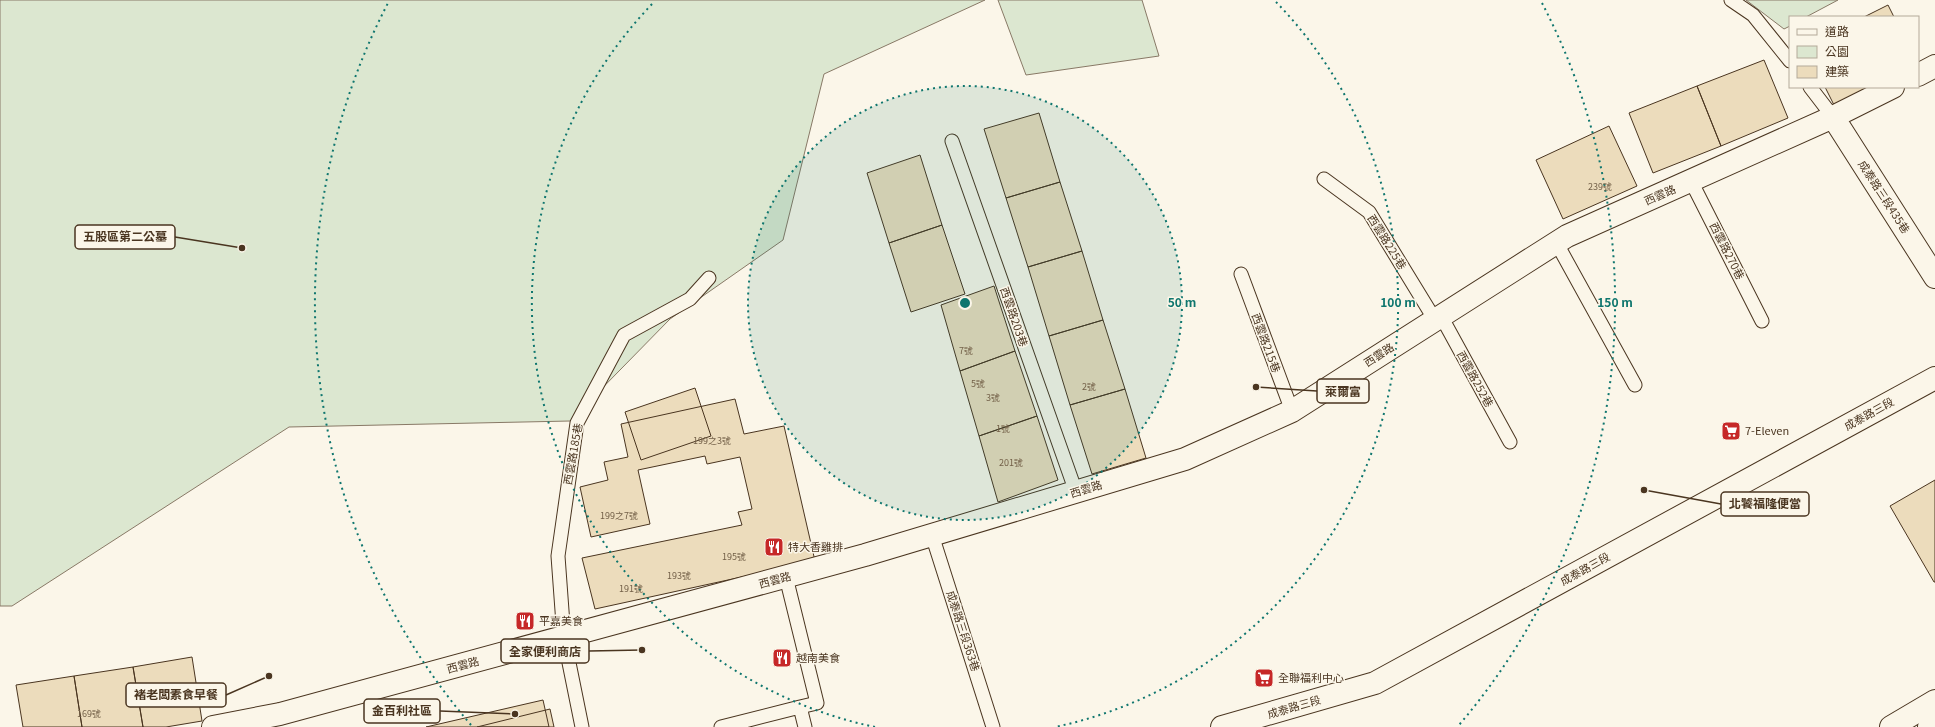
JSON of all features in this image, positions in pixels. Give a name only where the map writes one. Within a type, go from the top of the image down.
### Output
[{"type":"main road","points":[[1919,74],[1935,66]]},
{"type":"main road","name":"西雲路","points":[[213,727],[280,714],[786,577],[1185,459],[1292,411],[1567,236],[1833,117],[1891,88]]},
{"type":"main road","name":"成泰路三段435巷","points":[[1833,117],[1935,277]]},
{"type":"main road","name":"成泰路三段","points":[[1222,727],[1376,683],[1935,378]]},
{"type":"main road","points":[[1891,727],[1935,700]]},
{"type":"main road","points":[[1929,727],[1935,723]]},
{"type":"lane","points":[[1731,0],[1753,15],[1789,60]]},
{"type":"lane","points":[[1811,88],[1833,117]]},
{"type":"lane","name":"西雲路203巷","points":[[952,141],[1076,492]]},
{"type":"lane","name":"西雲路225巷","points":[[1324,179],[1369,212],[1438,318]]},
{"type":"lane","name":"西雲路270巷","points":[[1691,181],[1762,321]]},
{"type":"lane","points":[[1556,242],[1636,385]]},
{"type":"lane","name":"西雲路215巷","points":[[1240,274],[1292,411]]},
{"type":"lane","name":"西雲路185巷","points":[[582,727],[564,638],[558,556],[577,423],[624,335],[690,299],[709,278]]},
{"type":"lane","name":"西雲路252巷","points":[[1438,318],[1510,442]]},
{"type":"lane","name":"成泰路三段363巷","points":[[932,535],[993,727]]},
{"type":"lane","points":[[721,727],[817,703],[786,577]]},
{"type":"lane","points":[[800,707],[805,727]]},
{"type":"green space","points":[[0,0],[985,0],[824,74],[783,240],[670,319],[570,421],[289,427],[12,606],[0,606]]},
{"type":"green space","points":[[998,0],[1142,0],[1159,56],[1026,75]]},
{"type":"green space","points":[[1746,0],[1838,0],[1808,16],[1789,16],[1789,26],[1784,29]]},
{"type":"building","points":[[1888,5],[1894,16],[1866,16]]},
{"type":"building","points":[[1764,60],[1788,118],[1721,146],[1697,86]]},
{"type":"building","points":[[1697,86],[1721,146],[1653,173],[1629,113]]},
{"type":"building","points":[[1826,88],[1867,88],[1834,105]]},
{"type":"building","points":[[1039,113],[1060,182],[1006,198],[984,129]]},
{"type":"building","points":[[1609,126],[1637,186],[1563,219],[1536,160]]},
{"type":"building","points":[[920,155],[942,225],[889,243],[867,173]]},
{"type":"building","points":[[1060,182],[1082,251],[1028,267],[1006,198]]},
{"type":"building","points":[[942,225],[965,294],[911,312],[889,243]]},
{"type":"building","points":[[1082,251],[1103,320],[1049,336],[1028,267]]},
{"type":"building","points":[[994,286],[1015,351],[960,371],[941,305]]},
{"type":"building","points":[[1103,320],[1125,389],[1070,405],[1049,336]]},
{"type":"building","points":[[1015,351],[1037,416],[979,436],[960,371]]},
{"type":"building","points":[[695,388],[711,436],[641,460],[625,412]]},
{"type":"building","points":[[1125,389],[1146,458],[1092,474],[1070,405]]},
{"type":"building","points":[[735,399],[744,434],[784,426],[815,561],[595,609],[582,558],[742,525],[738,512],[752,509],[740,457],[707,464],[705,456],[638,470],[650,524],[591,537],[580,487],[608,480],[604,462],[628,457],[621,424]]},
{"type":"building","points":[[1037,416],[1058,480],[998,502],[979,436]]},
{"type":"building","points":[[1935,480],[1935,582],[1934,582],[1890,506]]},
{"type":"building","points":[[192,657],[202,721],[166,727],[143,727],[133,667]]},
{"type":"building","points":[[133,667],[143,727],[82,727],[74,676]]},
{"type":"building","points":[[74,676],[82,727],[23,727],[16,685]]},
{"type":"building","points":[[543,700],[549,727],[426,727]]},
{"type":"building","points":[[550,709],[554,727],[477,727]]},
{"type":"place","name":"五股區第二公墓","points":[[242,248]]},
{"type":"place","name":"萊爾富","points":[[1256,387]]},
{"type":"place","name":"7-Eleven","points":[[1731,431]]},
{"type":"place","name":"北饕福隆便當","points":[[1644,490]]},
{"type":"place","name":"特大香雞排","points":[[774,547]]},
{"type":"place","name":"平嘉美食","points":[[525,621]]},
{"type":"place","name":"全家便利商店","points":[[642,650]]},
{"type":"place","name":"越南美食","points":[[782,658]]},
{"type":"place","name":"褚老闆素食早餐","points":[[269,676]]},
{"type":"place","name":"全聯福利中心","points":[[1264,678]]},
{"type":"place","name":"金百利社區","points":[[515,714]]}]
